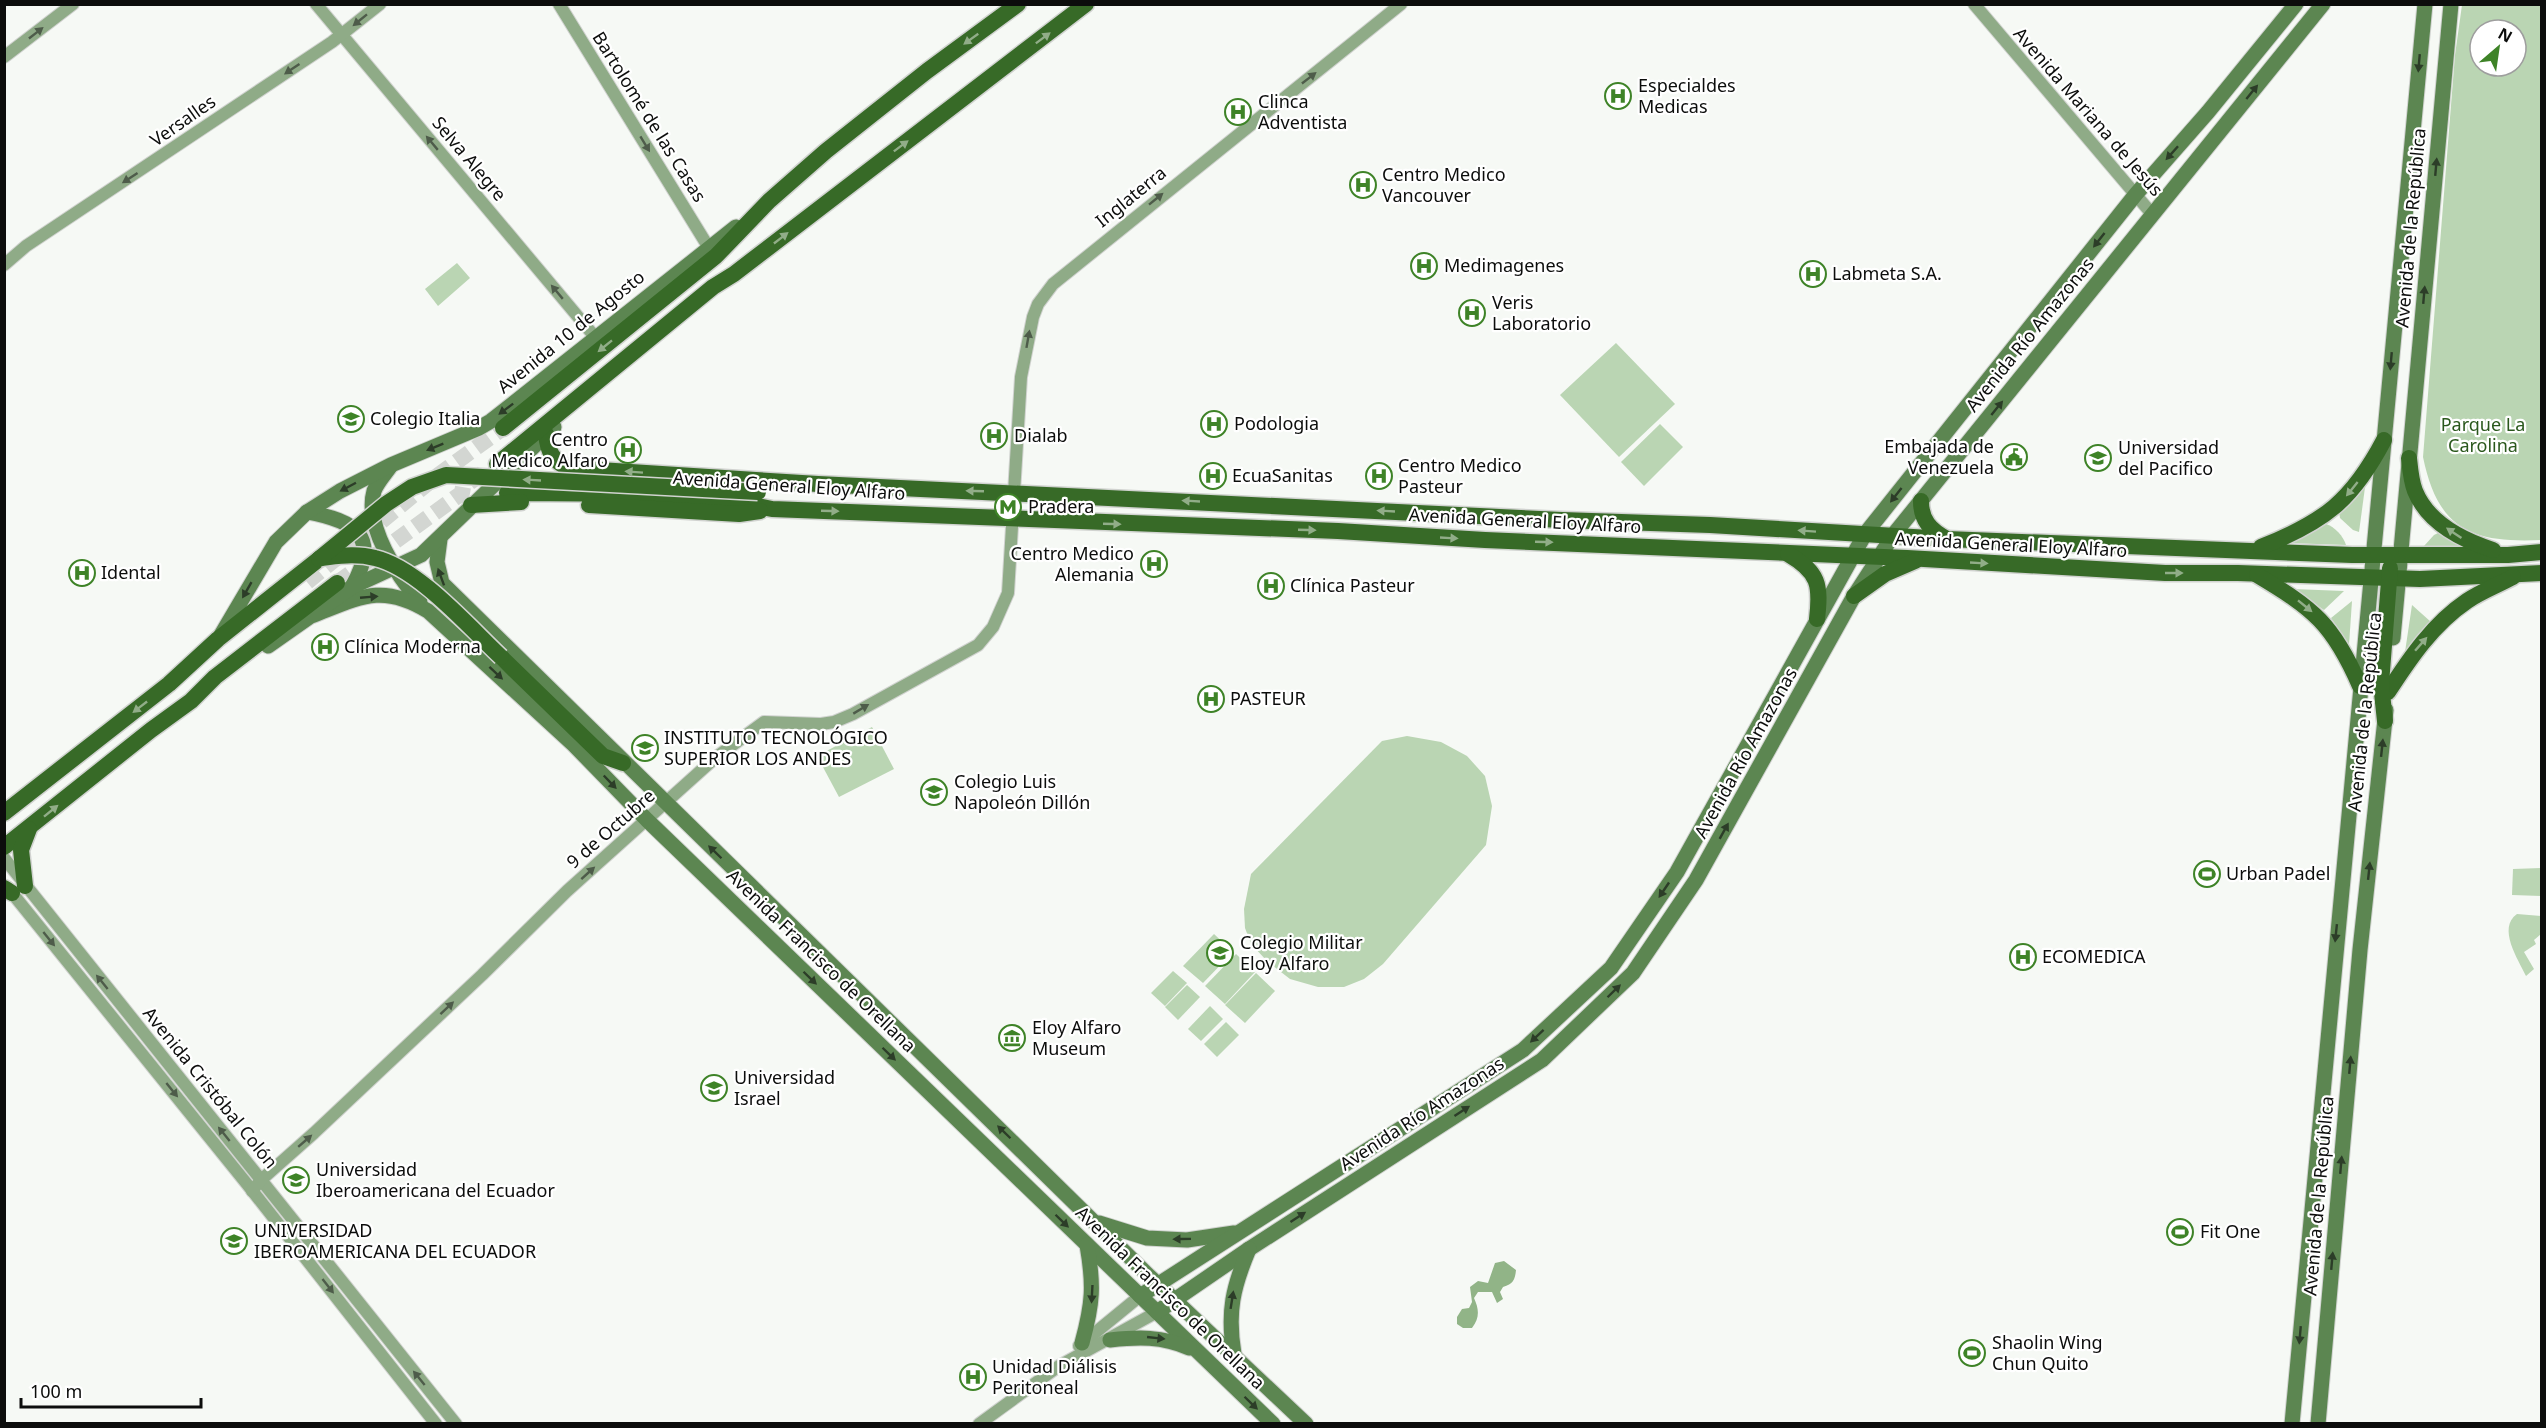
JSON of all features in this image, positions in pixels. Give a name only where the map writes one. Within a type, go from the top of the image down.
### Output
[{"type":"main road","name":"Avenida 10 de Agosto","points":[[185,670],[219,639],[276,542],[307,512],[340,491],[392,465],[479,428],[532,389],[594,337],[769,201],[862,123],[1018,4]]},
{"type":"main road","points":[[191,701],[215,676],[344,585],[394,568],[421,555],[546,434],[734,274],[1086,4]]},
{"type":"main road","name":"Avenida Río Amazonas","points":[[1140,1296],[1523,1050],[1611,968],[1677,872],[1865,534],[2136,194],[2208,112],[2296,4]]},
{"type":"main road","name":"Avenida Río Amazonas","points":[[1157,1312],[1249,1249],[1542,1060],[1633,973],[1696,880],[1854,597],[1893,534],[2323,4]]},
{"type":"main road","name":"Avenida de la República","points":[[2292,1424],[2425,4]]},
{"type":"main road","name":"Avenida de la República","points":[[2318,1424],[2360,950],[2388,692],[2394,578],[2400,555],[2451,4]]},
{"type":"main road","name":"Avenida 10 de Agosto","points":[[503,428],[716,256],[769,201]]},
{"type":"main road","points":[[497,464],[712,287],[734,274]]},
{"type":"main road","points":[[546,434],[547,450],[555,462],[568,468],[818,484]]},
{"type":"main road","points":[[2255,549],[2295,533],[2332,510],[2351,491],[2373,461],[2384,440]]},
{"type":"main road","points":[[2409,458],[2415,492],[2428,511],[2453,534],[2508,555]]},
{"type":"main road","points":[[392,465],[375,490],[372,512],[382,543],[394,568],[402,581],[433,615]]},
{"type":"main road","points":[[219,639],[386,504],[412,487],[446,475],[758,492],[794,490],[818,484]]},
{"type":"main road","name":"Avenida General Eloy Alfaro","points":[[818,484],[1893,534],[1947,539],[2374,555],[2508,555],[2541,552]]},
{"type":"main road","name":"Avenida General Eloy Alfaro","points":[[507,492],[735,501],[772,508],[1338,531],[1787,554],[1881,556],[2165,573],[2394,578],[2541,573]]},
{"type":"main road","points":[[1921,501],[1923,519],[1933,531],[1947,539]]},
{"type":"main road","points":[[471,505],[501,502],[564,503],[739,514],[772,508]]},
{"type":"main road","points":[[4,847],[151,730],[220,683],[282,635],[314,615],[363,568],[366,553],[358,534],[348,523],[330,516],[307,512]]},
{"type":"main road","name":"Avenida Francisco de Orellana","points":[[440,539],[436,562],[442,583],[623,763],[1306,1424]]},
{"type":"main road","points":[[382,543],[399,553],[421,555]]},
{"type":"main road","points":[[320,559],[347,554],[377,558],[413,576],[603,756],[623,763]]},
{"type":"main road","points":[[1787,554],[1806,566],[1816,580],[1820,596],[1817,619]]},
{"type":"main road","points":[[2374,555],[2386,561],[2394,578],[2380,684],[2385,721]]},
{"type":"main road","points":[[1854,597],[1885,574],[1921,560]]},
{"type":"main road","points":[[2256,574],[2297,600],[2322,621],[2346,654],[2360,686]]},
{"type":"main road","points":[[2388,692],[2416,649],[2454,611],[2484,592],[2520,574]]},
{"type":"main road","name":"Avenida 10 de Agosto","points":[[4,813],[185,670],[307,582]]},
{"type":"main road","name":"Avenida Francisco de Orellana","points":[[314,615],[361,597],[389,595],[408,599],[433,615],[574,745],[647,820],[1273,1424]]},
{"type":"main road","points":[[433,615],[432,608],[436,600],[443,599],[465,606]]},
{"type":"main road","points":[[12,888],[21,850],[29,829]]},
{"type":"main road","points":[[1028,1189],[1045,1173]]},
{"type":"main road","points":[[1097,1223],[1147,1238],[1187,1240],[1240,1232]]},
{"type":"main road","points":[[1082,1343],[1093,1298],[1087,1245]]},
{"type":"main road","points":[[1234,1354],[1230,1329],[1234,1287],[1249,1249]]},
{"type":"main road","points":[[1110,1340],[1136,1337],[1163,1339],[1199,1353]]},
{"type":"street","points":[[4,57],[73,4]]},
{"type":"street","name":"Selva Alegre","points":[[316,4],[340,36],[594,337]]},
{"type":"street","name":"Versalles","points":[[4,265],[26,246],[340,36],[380,4]]},
{"type":"street","name":"Bartolomé de las Casas","points":[[559,4],[709,248]]},
{"type":"street","name":"Inglaterra","points":[[1014,492],[1022,377],[1029,331],[1038,304],[1049,288],[1192,170],[1401,4]]},
{"type":"street","name":"Avenida Mariana de Jesús","points":[[1974,4],[2152,214]]},
{"type":"street","name":"9 de Octubre","points":[[252,1191],[567,891],[715,758],[764,722],[821,724],[834,722],[853,714],[978,645],[993,627],[1008,593],[1014,492]]},
{"type":"street","name":"Avenida Cristóbal Colón","points":[[4,858],[12,888],[436,1424]]},
{"type":"street","name":"Avenida Cristóbal Colón","points":[[12,888],[261,1180],[456,1424]]},
{"type":"street","name":"Avenida Río Amazonas","points":[[1059,1366],[1082,1343],[1140,1296]]},
{"type":"street","name":"Avenida Río Amazonas","points":[[979,1424],[1059,1366],[1110,1340],[1157,1312]]},
{"type":"green space","name":"Parque La Carolina","points":[[2462,5],[2541,5],[2541,540],[2496,539],[2462,527],[2449,516],[2438,501],[2423,457],[2455,55]]},
{"type":"green space","points":[[457,263],[470,278],[438,306],[425,289]]},
{"type":"green space","points":[[1616,343],[1675,404],[1619,457],[1560,395]]},
{"type":"green space","points":[[1660,424],[1683,447],[1644,486],[1621,462]]},
{"type":"green space","points":[[2366,480],[2359,532],[2353,530],[2340,518],[2339,512]]},
{"type":"green space","points":[[2326,524],[2338,532],[2346,545],[2287,543]]},
{"type":"green space","points":[[2442,531],[2467,546],[2424,546],[2434,535]]},
{"type":"green space","points":[[2293,589],[2344,591],[2324,610]]},
{"type":"green space","points":[[2352,601],[2349,645],[2331,618]]},
{"type":"green space","points":[[2412,605],[2431,622],[2405,652]]},
{"type":"green space","points":[[872,727],[894,769],[839,797],[817,756]]},
{"type":"green space","points":[[1407,736],[1441,742],[1467,756],[1485,776],[1492,806],[1486,845],[1383,964],[1364,979],[1344,987],[1318,987],[1290,979],[1268,962],[1251,944],[1245,928],[1244,909],[1251,874],[1382,741]]},
{"type":"green space","points":[[2541,868],[2541,896],[2512,895],[2513,869]]},
{"type":"green space","points":[[2517,914],[2541,916],[2541,934],[2534,940],[2536,944],[2524,952],[2534,969],[2526,976],[2514,953],[2509,935],[2511,920]]},
{"type":"green space","points":[[1214,934],[1233,952],[1203,983],[1183,966]]},
{"type":"green space","points":[[1236,954],[1255,972],[1225,1004],[1205,986]]},
{"type":"green space","points":[[1173,971],[1187,983],[1165,1006],[1151,993]]},
{"type":"green space","points":[[1256,973],[1275,991],[1245,1023],[1225,1005]]},
{"type":"green space","points":[[1187,985],[1200,997],[1178,1020],[1165,1007]]},
{"type":"green space","points":[[1210,1006],[1223,1019],[1201,1041],[1188,1029]]},
{"type":"green space","points":[[1226,1022],[1239,1035],[1217,1057],[1204,1044]]},
{"type":"shaded area","points":[[1504,1261],[1516,1270],[1513,1281],[1503,1287],[1500,1292],[1503,1299],[1497,1303],[1492,1292],[1478,1292],[1474,1298],[1478,1313],[1475,1324],[1472,1328],[1463,1328],[1457,1324],[1457,1317],[1462,1309],[1469,1308],[1472,1302],[1470,1287],[1478,1281],[1488,1283],[1495,1263]]},
{"type":"tunnel","points":[[307,582],[433,479],[503,428]]},
{"type":"tunnel","points":[[337,583],[462,493],[463,487],[483,473]]},
{"type":"place","name":"Especialdes Medicas","points":[[1618,96]]},
{"type":"place","name":"Clinca Adventista","points":[[1238,112]]},
{"type":"place","name":"Centro Medico Vancouver","points":[[1363,185]]},
{"type":"place","name":"Medimagenes","points":[[1424,266]]},
{"type":"place","name":"Labmeta S.A.","points":[[1813,274]]},
{"type":"place","name":"Veris Laboratorio","points":[[1472,313]]},
{"type":"place","name":"Colegio Italia","points":[[351,419]]},
{"type":"place","name":"Podologia","points":[[1214,424]]},
{"type":"place","name":"Dialab","points":[[994,436]]},
{"type":"place","name":"Centro Medico Alfaro","points":[[628,450]]},
{"type":"place","name":"Embajada de Venezuela","points":[[2014,457]]},
{"type":"place","name":"Universidad del Pacifico","points":[[2098,458]]},
{"type":"place","name":"EcuaSanitas","points":[[1213,476]]},
{"type":"place","name":"Centro Medico Pasteur","points":[[1379,476]]},
{"type":"place","name":"Pradera","points":[[1008,507]]},
{"type":"place","name":"Centro Medico Alemania","points":[[1154,564]]},
{"type":"place","name":"Idental","points":[[82,573]]},
{"type":"place","name":"Clínica Pasteur","points":[[1271,586]]},
{"type":"place","name":"Clínica Moderna","points":[[325,647]]},
{"type":"place","name":"PASTEUR","points":[[1211,699]]},
{"type":"place","name":"INSTITUTO TECNOLÓGICO SUPERIOR LOS ANDES","points":[[645,748]]},
{"type":"place","name":"Colegio Luis Napoleón Dillón","points":[[934,792]]},
{"type":"place","name":"Urban Padel","points":[[2207,874]]},
{"type":"place","name":"Colegio Militar Eloy Alfaro","points":[[1220,953]]},
{"type":"place","name":"ECOMEDICA","points":[[2023,957]]},
{"type":"place","name":"Eloy Alfaro Museum","points":[[1012,1038]]},
{"type":"place","name":"Universidad Israel","points":[[714,1088]]},
{"type":"place","name":"Universidad Iberoamericana del Ecuador","points":[[296,1180]]},
{"type":"place","name":"Fit One","points":[[2180,1232]]},
{"type":"place","name":"UNIVERSIDAD IBEROAMERICANA DEL ECUADOR","points":[[234,1241]]},
{"type":"place","name":"Shaolin Wing Chun Quito","points":[[1972,1353]]},
{"type":"place","name":"Unidad Diálisis Peritoneal","points":[[973,1377]]}]
